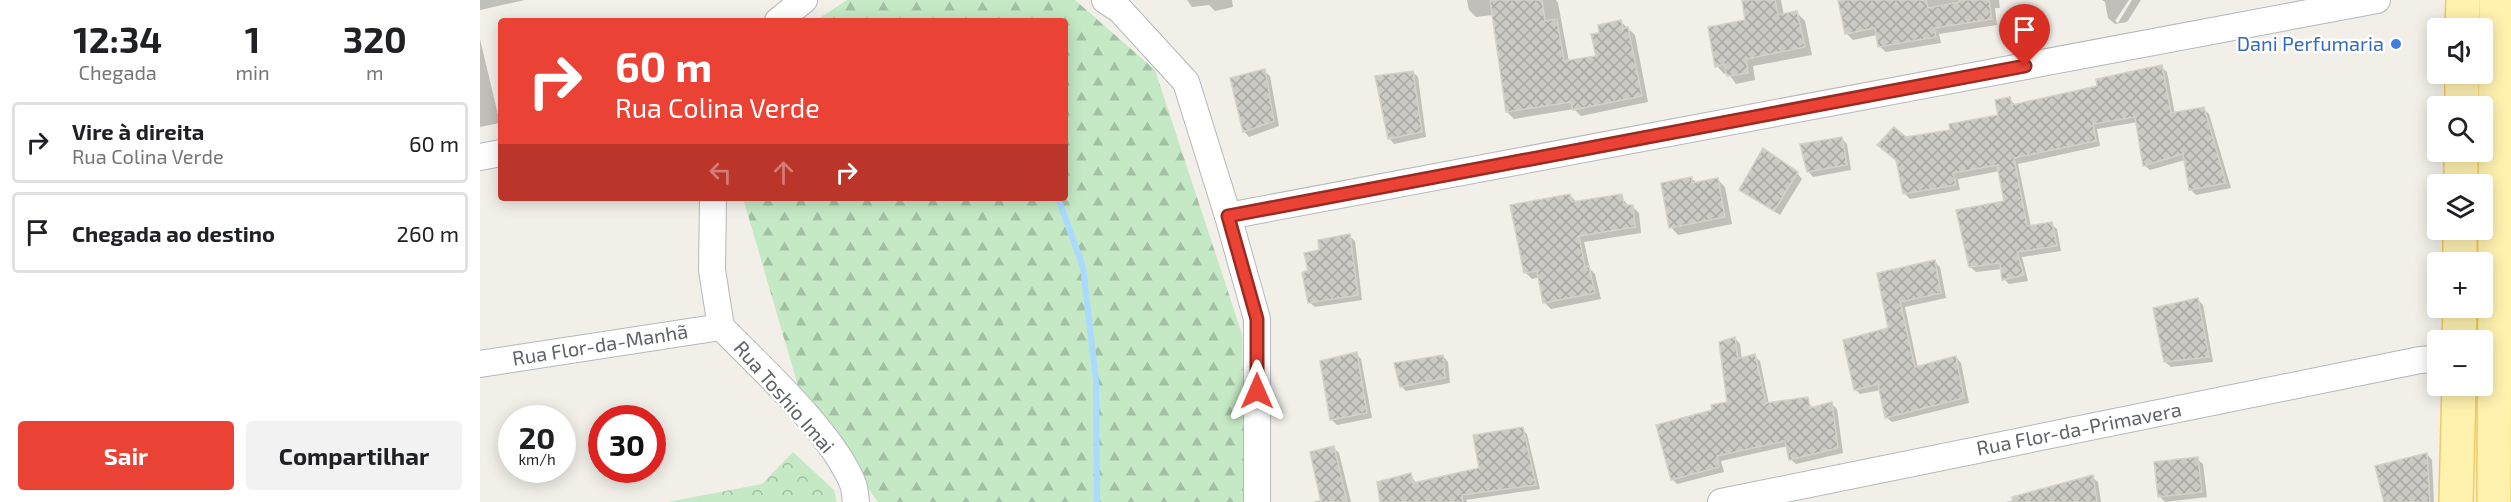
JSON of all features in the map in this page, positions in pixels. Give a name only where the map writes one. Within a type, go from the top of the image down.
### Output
[{"type":"main road","points":[[2462,18],[2463,0]]},
{"type":"main road","points":[[2494,502],[2495,231],[2504,126],[2496,0]]},
{"type":"main road","points":[[2456,502],[2458,396]]},
{"type":"street","points":[[782,18],[804,0]]},
{"type":"street","points":[[1106,0],[1120,10],[1186,82],[1228,216],[1257,319],[1257,502]]},
{"type":"street","points":[[1228,216],[2377,0]]},
{"type":"street","points":[[480,157],[498,154]]},
{"type":"street","points":[[713,201],[712,270],[721,327]]},
{"type":"street","points":[[2495,231],[2511,202]]},
{"type":"street","name":"Rua Flor-da-Manhã","points":[[480,364],[721,327]]},
{"type":"street","name":"Rua Toshio Imai","points":[[721,327],[774,381],[830,445],[853,484],[856,502]]},
{"type":"street","name":"Rua Flor-da-Primavera","points":[[1721,502],[2427,360]]},
{"type":"green space","points":[[847,0],[1075,0],[1155,70],[1242,334],[1246,502],[878,502],[803,403],[744,201],[1068,201],[1068,18],[820,18]]},
{"type":"green space","points":[[793,452],[834,490],[837,502],[668,502],[762,484]]},
{"type":"building","points":[[1490,0],[1542,0],[1545,21],[1557,19],[1564,61],[1596,56],[1591,34],[1599,33],[1598,25],[1621,20],[1623,29],[1628,27],[1642,96],[1573,110],[1571,102],[1506,112]]},
{"type":"building","points":[[1742,0],[1775,0],[1778,15],[1797,11],[1805,47],[1746,59],[1748,73],[1727,76],[1724,64],[1715,67],[1708,27],[1745,20]]},
{"type":"building","points":[[1838,0],[1926,0],[1928,8],[1960,2],[1959,0],[1989,0],[1992,19],[1934,28],[1936,37],[1878,47],[1875,28],[1845,34]]},
{"type":"building","points":[[2162,65],[2171,113],[2204,107],[2226,183],[2189,190],[2183,154],[2143,166],[2135,117],[2093,124],[2096,141],[2014,158],[2027,226],[2052,222],[2057,246],[2017,252],[2024,275],[2002,280],[2000,263],[1969,267],[1956,210],[2004,201],[1997,165],[1953,173],[1956,185],[1903,194],[1896,160],[1877,145],[1894,127],[1906,137],[1950,130],[1949,124],[1998,115],[1995,100],[2010,97],[2012,105],[2097,86],[2096,79]]},
{"type":"building","points":[[1265,69],[1274,121],[1243,132],[1230,78]]},
{"type":"building","points":[[1413,71],[1422,132],[1388,139],[1375,76]]},
{"type":"building","points":[[1842,137],[1847,165],[1807,172],[1800,144]]},
{"type":"building","points":[[1763,148],[1798,172],[1774,211],[1739,190]]},
{"type":"building","points":[[1692,177],[1692,183],[1718,178],[1725,217],[1669,228],[1661,183]]},
{"type":"building","points":[[1570,194],[1572,202],[1622,194],[1624,205],[1633,205],[1635,227],[1579,236],[1585,267],[1589,266],[1595,293],[1543,303],[1537,271],[1524,273],[1510,205]]},
{"type":"building","points":[[1350,234],[1358,295],[1308,303],[1302,273],[1308,270],[1304,253],[1319,250],[1318,240]]},
{"type":"building","points":[[1935,260],[1941,293],[1900,302],[1915,367],[1956,356],[1964,398],[1885,418],[1878,384],[1854,390],[1843,340],[1888,328],[1877,273]]},
{"type":"building","points":[[2198,298],[2209,357],[2164,362],[2153,308]]},
{"type":"building","points":[[1735,337],[1738,359],[1755,354],[1766,403],[1808,397],[1810,408],[1832,402],[1838,448],[1789,460],[1785,441],[1717,456],[1719,467],[1671,480],[1656,425],[1712,410],[1711,405],[1727,402],[1719,342]]},
{"type":"building","points":[[1357,352],[1367,413],[1330,420],[1320,361]]},
{"type":"building","points":[[1443,355],[1445,378],[1400,387],[1394,363]]},
{"type":"building","points":[[1523,427],[1536,485],[1462,495],[1463,502],[1380,502],[1377,482],[1411,473],[1413,483],[1479,468],[1473,435]]},
{"type":"building","points":[[1334,446],[1347,502],[1321,502],[1310,452]]},
{"type":"building","points":[[2427,453],[2430,502],[2384,502],[2375,466]]},
{"type":"building","points":[[2198,457],[2202,492],[2158,497],[2154,462]]},
{"type":"building","points":[[2093,475],[2097,502],[2013,502],[2012,497]]},
{"type":"waterway","points":[[1059,201],[1083,267],[1096,381],[1097,502]]},
{"type":"place","name":"Dani Perfumaria","points":[[2396,44]]},
{"type":"route","points":[[1257,391],[1257,319],[1228,216],[2025,66]]}]
